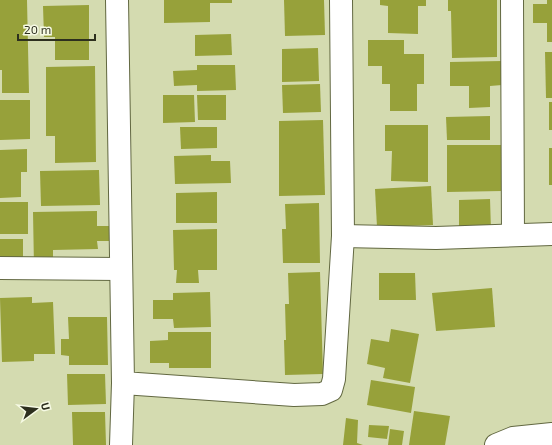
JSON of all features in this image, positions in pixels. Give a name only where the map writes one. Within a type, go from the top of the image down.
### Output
[{"type":"street","points":[[117,0],[122,445]]},
{"type":"street","points":[[122,383],[294,395],[322,394],[331,390],[334,379],[343,236],[341,0]]},
{"type":"street","points":[[512,0],[513,235]]},
{"type":"street","points":[[343,236],[436,238],[552,234]]},
{"type":"street","points":[[0,268],[120,269]]},
{"type":"street","points":[[496,445],[513,438],[552,434]]},
{"type":"building","points":[[0,0],[27,0],[29,93],[2,93],[2,70],[0,70]]},
{"type":"building","points":[[164,0],[232,0],[232,3],[210,3],[210,22],[164,23]]},
{"type":"building","points":[[284,0],[324,0],[325,35],[285,36]]},
{"type":"building","points":[[380,0],[426,0],[426,6],[418,6],[418,34],[388,33],[388,6],[380,5]]},
{"type":"building","points":[[448,0],[497,0],[497,57],[452,58],[451,11],[448,11]]},
{"type":"building","points":[[547,0],[552,0],[552,42],[547,42],[547,23],[533,23],[533,4],[547,4]]},
{"type":"building","points":[[89,5],[89,60],[55,60],[55,37],[44,37],[43,6]]},
{"type":"building","points":[[231,34],[232,55],[195,56],[195,35]]},
{"type":"building","points":[[368,40],[404,40],[404,54],[424,54],[424,84],[417,84],[417,111],[390,111],[390,84],[382,84],[382,66],[368,66]]},
{"type":"building","points":[[318,48],[319,81],[282,82],[282,49]]},
{"type":"building","points":[[545,52],[552,52],[552,98],[546,98]]},
{"type":"building","points":[[502,61],[502,85],[490,86],[490,107],[469,108],[469,86],[450,86],[450,62]]},
{"type":"building","points":[[197,65],[235,65],[236,90],[197,91],[197,85],[174,86],[173,71],[197,70]]},
{"type":"building","points":[[95,66],[96,162],[55,163],[55,136],[46,136],[46,67]]},
{"type":"building","points":[[320,84],[321,112],[283,113],[282,85]]},
{"type":"building","points":[[163,95],[194,95],[195,122],[163,123]]},
{"type":"building","points":[[197,95],[226,95],[226,120],[198,120]]},
{"type":"building","points":[[0,100],[30,100],[30,139],[0,140]]},
{"type":"building","points":[[549,102],[552,102],[552,130],[549,130]]},
{"type":"building","points":[[490,116],[490,140],[447,140],[446,117]]},
{"type":"building","points":[[323,120],[325,195],[279,196],[279,121]]},
{"type":"building","points":[[385,125],[428,125],[428,182],[391,181],[392,151],[385,151]]},
{"type":"building","points":[[180,127],[217,127],[217,148],[181,149]]},
{"type":"building","points":[[447,145],[502,145],[502,191],[447,192]]},
{"type":"building","points":[[549,148],[552,148],[552,185],[549,185]]},
{"type":"building","points":[[27,149],[27,172],[21,172],[21,197],[0,198],[0,150]]},
{"type":"building","points":[[211,155],[211,161],[230,161],[231,183],[175,184],[174,156]]},
{"type":"building","points":[[99,170],[100,205],[41,206],[40,171]]},
{"type":"building","points":[[431,186],[433,225],[377,227],[375,189]]},
{"type":"building","points":[[217,192],[217,223],[176,223],[176,193]]},
{"type":"building","points":[[490,199],[491,230],[459,230],[459,200]]},
{"type":"building","points":[[0,202],[28,202],[28,234],[0,234]]},
{"type":"building","points":[[319,203],[320,263],[283,263],[282,229],[286,229],[285,204]]},
{"type":"building","points":[[97,211],[97,226],[112,226],[113,241],[97,241],[98,249],[53,250],[53,267],[34,267],[33,212]]},
{"type":"building","points":[[217,229],[217,270],[198,270],[199,283],[176,283],[177,270],[174,270],[173,230]]},
{"type":"building","points":[[0,239],[23,239],[23,266],[0,266]]},
{"type":"building","points":[[320,272],[323,374],[285,375],[285,304],[289,304],[288,273]]},
{"type":"building","points":[[379,273],[415,273],[416,300],[379,300]]},
{"type":"building","points":[[492,288],[495,327],[436,331],[432,293]]},
{"type":"building","points":[[210,292],[211,327],[174,328],[173,319],[153,319],[153,300],[173,300],[173,293]]},
{"type":"building","points":[[32,297],[32,303],[53,302],[55,354],[34,354],[34,361],[2,362],[0,298]]},
{"type":"building","points":[[68,317],[107,317],[108,365],[69,365],[69,356],[61,355],[61,339],[69,339]]},
{"type":"building","points":[[391,329],[419,334],[410,383],[383,378],[385,368],[367,364],[371,339],[389,342]]},
{"type":"building","points":[[168,332],[211,332],[211,368],[169,368],[169,363],[150,363],[150,341],[168,340]]},
{"type":"building","points":[[67,374],[105,374],[106,404],[68,405]]},
{"type":"building","points":[[371,380],[415,387],[411,413],[367,405]]},
{"type":"building","points":[[414,411],[450,416],[445,445],[409,445]]},
{"type":"building","points":[[72,412],[105,412],[106,445],[73,445]]},
{"type":"building","points":[[346,418],[358,420],[357,443],[363,445],[343,445]]},
{"type":"building","points":[[369,425],[389,426],[387,439],[368,437]]},
{"type":"building","points":[[390,429],[404,431],[402,445],[388,445]]}]
